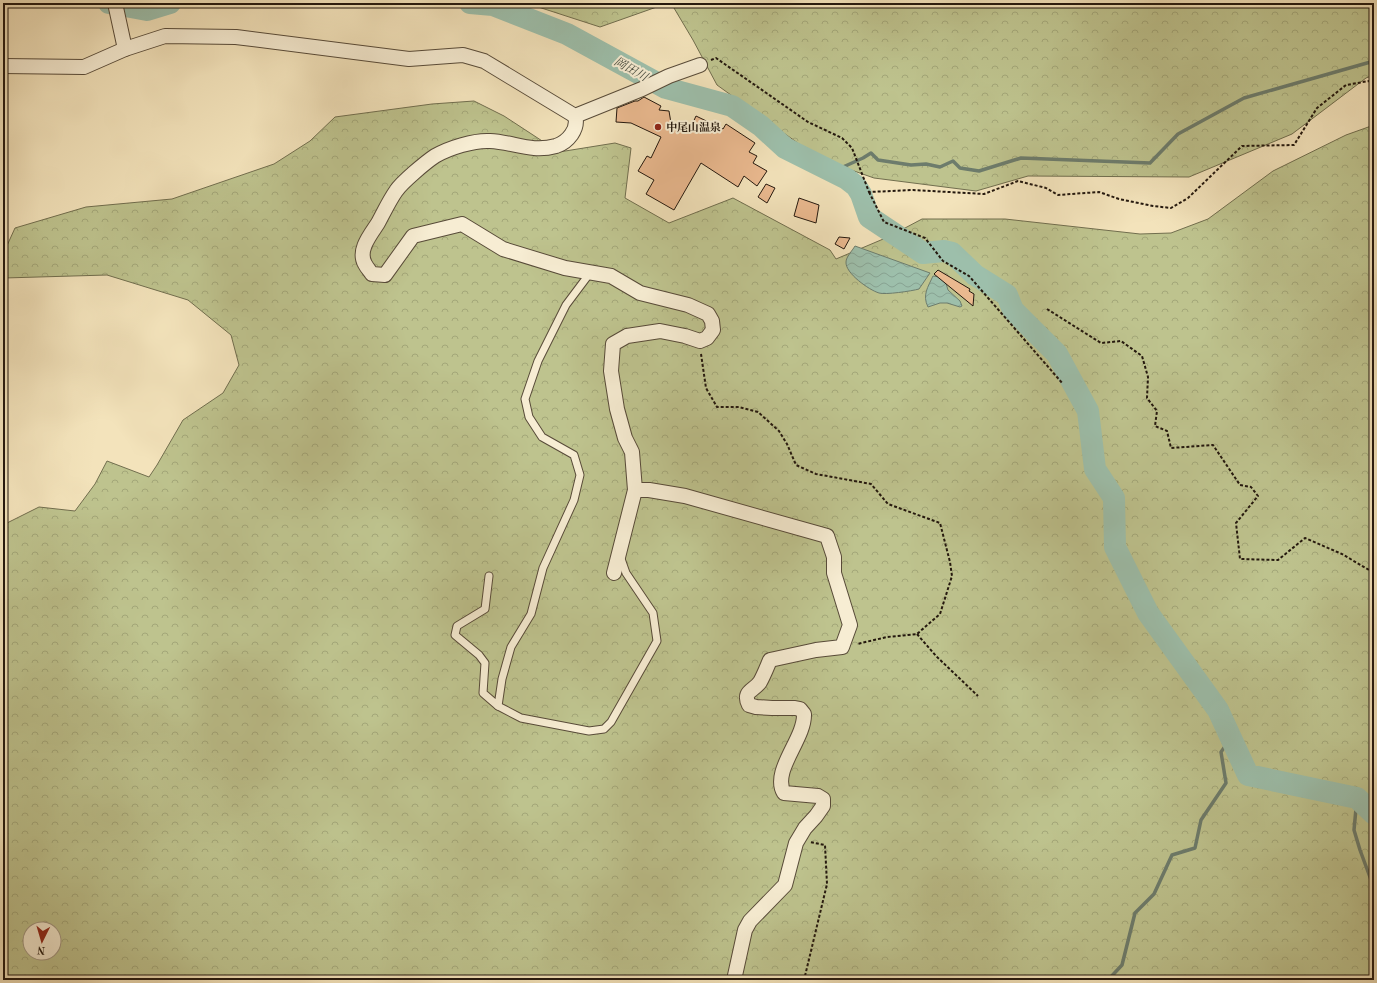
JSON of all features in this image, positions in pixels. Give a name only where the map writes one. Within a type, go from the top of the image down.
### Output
[{"type":"street","points":[[116,9],[124,49]]},
{"type":"street","points":[[3,66],[84,67],[124,49],[165,36],[236,38],[409,59],[463,55],[484,61],[575,116]]},
{"type":"street","points":[[575,116],[642,89],[669,76],[700,65]]},
{"type":"street","points":[[575,116],[576,120],[574,132],[565,141],[556,146],[536,149],[489,141],[463,144],[434,156],[407,179],[397,190],[367,240],[363,250],[364,263],[372,274],[385,275],[413,236],[462,224],[503,249],[565,268],[611,276],[640,293],[688,305],[708,314],[712,321],[713,330],[707,338],[700,341],[685,336],[660,331],[627,336],[613,344],[611,371],[617,410],[625,438],[632,452],[635,490],[614,574]]},
{"type":"street","points":[[635,490],[649,490],[685,496],[827,536],[834,557],[834,573],[850,625],[842,647],[816,650],[770,660],[760,682],[749,692],[746,700],[749,705],[756,707],[795,708],[800,709],[804,714],[803,725],[786,761],[781,781],[781,788],[784,793],[818,796],[823,799],[823,806],[805,828],[798,840],[785,885],[750,921],[745,930],[734,980]]},
{"type":"lane","points":[[498,706],[502,680],[512,647],[531,614],[543,568],[574,500],[580,474],[574,455],[542,437],[529,417],[525,399],[538,361],[566,305],[590,273]]},
{"type":"lane","points":[[489,576],[485,609],[457,626],[455,634],[479,655],[485,663],[483,693],[498,706],[521,718],[589,731],[604,730],[611,722],[657,641],[653,613],[626,574],[619,553]]},
{"type":"path","points":[[700,65],[716,58],[808,122],[842,138],[852,148],[869,192],[884,222],[925,238],[943,261],[969,276],[1063,384]]},
{"type":"path","points":[[869,192],[913,190],[984,194],[1018,181],[1046,188],[1058,195],[1099,192],[1119,199],[1171,208],[1188,198],[1242,146],[1294,145],[1317,108],[1346,85],[1369,81],[1374,84]]},
{"type":"path","points":[[1047,309],[1101,343],[1121,341],[1142,356],[1148,377],[1147,398],[1157,411],[1155,426],[1167,431],[1171,448],[1213,445],[1240,485],[1251,487],[1258,496],[1236,523],[1240,559],[1278,560],[1305,538],[1342,554],[1374,573]]},
{"type":"path","points":[[700,341],[706,388],[717,407],[739,407],[758,412],[779,431],[787,444],[796,465],[816,474],[871,484],[888,504],[940,522],[952,576],[940,614],[917,634],[887,636],[842,647]]},
{"type":"path","points":[[917,634],[936,656],[978,696]]},
{"type":"path","points":[[1374,743],[1371,761],[1374,777]]},
{"type":"path","points":[[798,840],[825,845],[827,884],[805,976]]},
{"type":"green space","points":[[526,3],[668,3],[600,27]]},
{"type":"green space","points":[[671,3],[1374,3],[1374,75],[1366,78],[1292,134],[1189,177],[1028,176],[976,191],[874,178],[820,159],[717,85]]},
{"type":"green space","points":[[474,101],[504,116],[559,152],[615,143],[631,148],[625,198],[669,223],[733,198],[830,250],[836,259],[888,237],[922,219],[1005,219],[1140,234],[1171,233],[1208,219],[1273,171],[1346,135],[1374,125],[1374,980],[3,980],[3,525],[39,507],[75,511],[95,484],[107,461],[149,477],[183,420],[223,393],[239,365],[231,335],[188,300],[107,275],[4,278],[5,250],[15,228],[86,207],[172,199],[274,164],[310,141],[335,117],[432,104]]},
{"type":"water","points":[[855,246],[930,273],[919,289],[905,292],[879,293],[858,280],[849,271],[846,262]]},
{"type":"water","points":[[933,276],[940,277],[945,280],[948,290],[960,301],[962,306],[960,307],[947,303],[940,303],[928,307],[926,303],[926,295]]},
{"type":"building","points":[[644,97],[661,106],[659,110],[669,111],[671,123],[686,131],[688,125],[691,127],[696,116],[723,129],[726,124],[755,143],[749,152],[757,156],[753,163],[767,171],[757,186],[744,176],[738,187],[701,163],[674,210],[646,194],[654,180],[638,171],[647,156],[651,158],[661,137],[631,123],[616,122],[617,108],[638,101]]},
{"type":"building","points":[[766,184],[775,188],[767,203],[758,197]]},
{"type":"building","points":[[799,198],[819,205],[816,223],[794,216]]},
{"type":"building","points":[[839,237],[850,238],[844,249],[835,244]]},
{"type":"building","points":[[938,270],[970,289],[969,291],[974,294],[973,306],[934,274]]},
{"type":"waterway","name":"岡田川","points":[[109,3],[147,10],[170,3]]},
{"type":"waterway","points":[[470,3],[493,5],[567,34],[666,88],[732,106],[761,126],[785,148],[847,179],[856,186],[861,194],[869,217],[923,253],[944,251],[952,253],[975,275],[1007,295],[1013,310],[1057,354],[1088,411],[1095,469],[1114,498],[1115,547],[1148,613],[1218,710],[1248,775],[1357,798],[1374,814]]},
{"type":"waterway","points":[[832,172],[871,153],[878,160],[911,165],[926,164],[940,167],[953,161],[960,168],[979,171],[1021,158],[1150,163],[1178,134],[1244,98],[1374,61]]},
{"type":"waterway","points":[[1108,980],[1122,965],[1135,913],[1154,894],[1172,855],[1195,848],[1201,820],[1226,783],[1221,752],[1231,738]]},
{"type":"waterway","points":[[1357,798],[1354,830],[1374,888]]},
{"type":"place","name":"中尾山温泉","points":[[658,127]]}]
